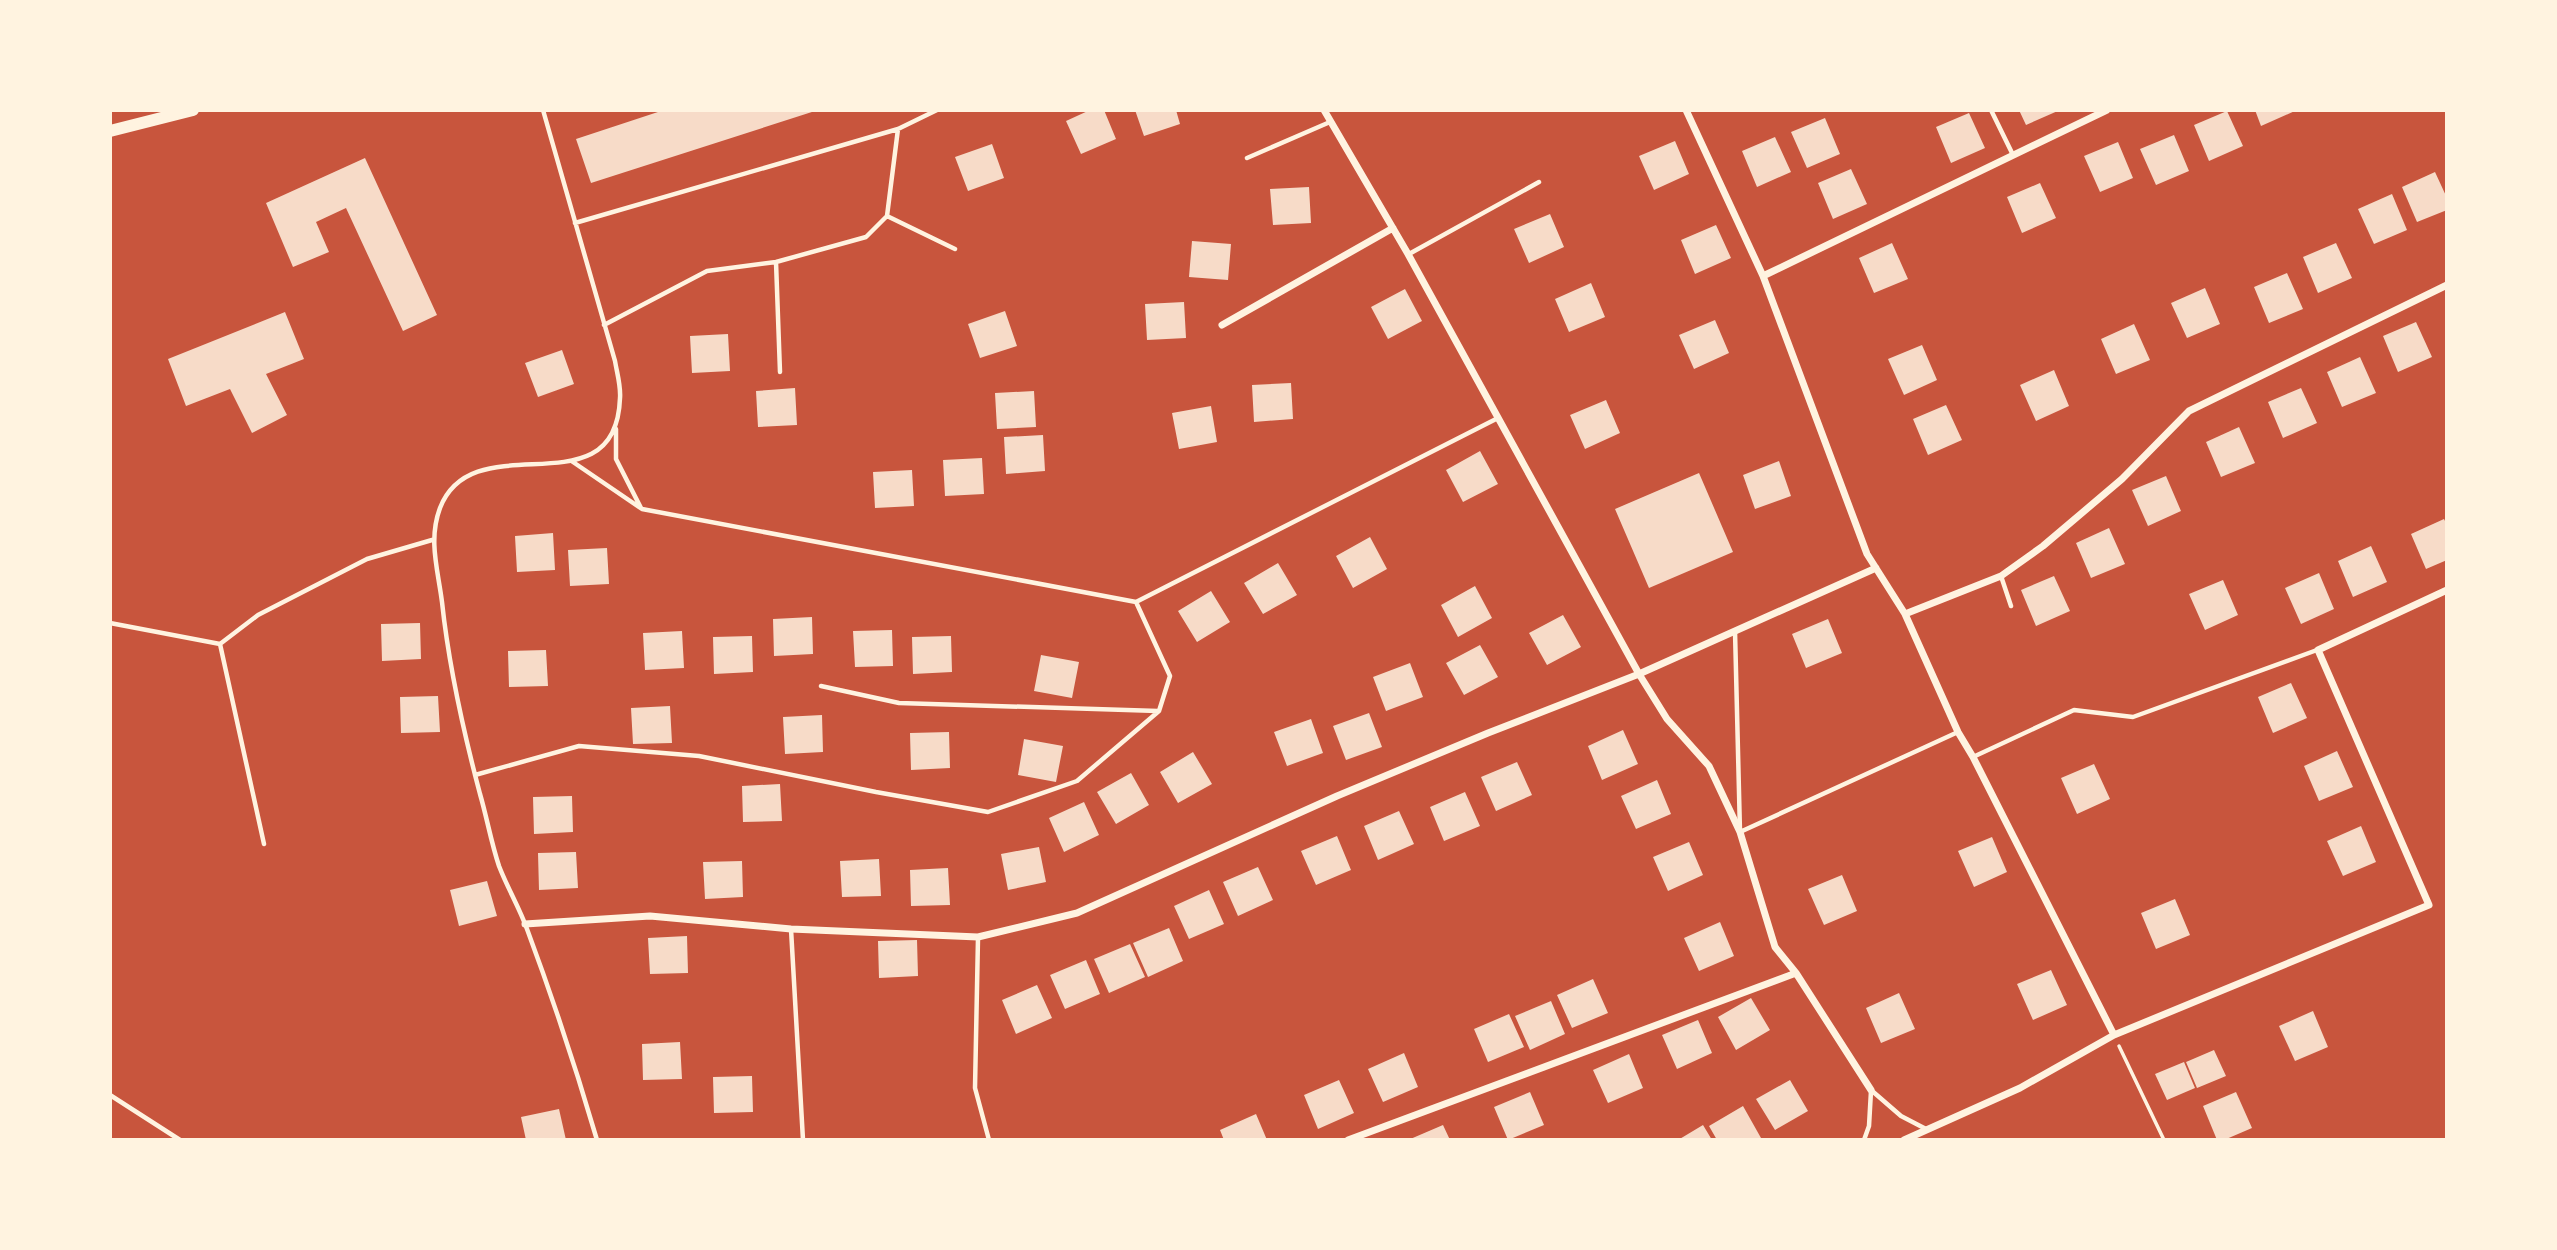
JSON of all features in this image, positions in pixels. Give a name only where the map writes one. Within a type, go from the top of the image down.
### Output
[{"type":"street","points":[[110,131],[193,110]]},
{"type":"street","points":[[1324,110],[1408,254],[1639,674],[1667,719],[1709,766],[1740,832],[1775,947],[1796,973],[1871,1090]]},
{"type":"street","points":[[1686,110],[1763,276],[1867,554],[1905,614],[1958,732],[2114,1035]]},
{"type":"street","points":[[1763,276],[2108,110]]},
{"type":"street","points":[[1222,325],[1393,228]]},
{"type":"street","points":[[1905,614],[2001,576],[2043,546],[2122,479],[2189,411],[2447,285]]},
{"type":"street","points":[[525,924],[650,916],[791,929],[978,937],[1077,913],[1337,796],[1639,674],[1876,568]]},
{"type":"street","points":[[1904,1140],[2020,1088],[2114,1035],[2429,905],[2318,650],[2447,590]]},
{"type":"street","points":[[1348,1140],[1796,973]]},
{"type":"lane","points":[[543,110],[615,361],[621,397],[616,428],[616,459],[642,509]]},
{"type":"lane","points":[[575,223],[898,129],[937,110]]},
{"type":"lane","points":[[1991,110],[2014,155]]},
{"type":"lane","points":[[1247,158],[1331,121]]},
{"type":"lane","points":[[604,325],[708,271],[776,262],[866,237],[887,216],[898,129]]},
{"type":"lane","points":[[1408,254],[1539,182]]},
{"type":"lane","points":[[887,216],[955,249]]},
{"type":"lane","points":[[776,262],[780,372]]},
{"type":"lane","points":[[573,462],[642,509],[1136,602],[1498,418]]},
{"type":"lane","points":[[597,1140],[567,1038],[525,924],[499,866],[458,709],[432,540],[440,508],[453,485],[483,471],[516,463],[573,462],[598,453],[616,428]]},
{"type":"lane","points":[[110,623],[220,644],[258,615],[367,559],[432,540]]},
{"type":"lane","points":[[2001,576],[2011,606]]},
{"type":"lane","points":[[475,775],[579,746],[699,756],[988,812],[1077,781],[1159,710],[1170,676],[1136,602]]},
{"type":"lane","points":[[1735,631],[1740,832],[1958,732]]},
{"type":"lane","points":[[220,644],[264,844]]},
{"type":"lane","points":[[1973,757],[2074,710],[2133,716],[2318,650]]},
{"type":"lane","points":[[821,685],[899,703],[1159,710]]},
{"type":"lane","points":[[791,929],[803,1140]]},
{"type":"lane","points":[[978,937],[975,1088],[989,1140]]},
{"type":"lane","points":[[1871,1090],[1901,1116],[1927,1129]]},
{"type":"lane","points":[[1864,1140],[1869,1126],[1871,1090]]},
{"type":"lane","points":[[110,1095],[180,1140]]},
{"type":"path","points":[[2114,1035],[2164,1140]]},
{"type":"building","points":[[664,110],[815,111],[591,183],[576,139]]},
{"type":"building","points":[[1090,110],[1104,110],[1116,139],[1081,154],[1066,121]]},
{"type":"building","points":[[1135,110],[1176,110],[1180,124],[1144,136]]},
{"type":"building","points":[[2019,110],[2060,110],[2026,125]]},
{"type":"building","points":[[2255,110],[2297,110],[2261,126]]},
{"type":"building","points":[[2227,111],[2243,146],[2209,161],[2194,125]]},
{"type":"building","points":[[1969,113],[1985,148],[1951,163],[1936,127]]},
{"type":"building","points":[[1825,118],[1840,154],[1807,168],[1791,132]]},
{"type":"building","points":[[2174,135],[2189,171],[2156,185],[2140,149]]},
{"type":"building","points":[[1775,137],[1791,172],[1757,187],[1742,151]]},
{"type":"building","points":[[1675,141],[1689,174],[1654,190],[1639,156]]},
{"type":"building","points":[[2118,142],[2133,178],[2100,192],[2084,156]]},
{"type":"building","points":[[992,144],[1004,178],[968,191],[955,157]]},
{"type":"building","points":[[365,158],[437,315],[403,331],[346,208],[316,222],[329,252],[293,267],[266,203]]},
{"type":"building","points":[[1851,169],[1867,204],[1833,219],[1818,183]]},
{"type":"building","points":[[2435,172],[2447,198],[2447,210],[2417,222],[2402,187]]},
{"type":"building","points":[[2040,183],[2056,218],[2022,233],[2007,197]]},
{"type":"building","points":[[1309,187],[1311,223],[1273,225],[1270,189]]},
{"type":"building","points":[[2392,194],[2407,230],[2374,244],[2358,209]]},
{"type":"building","points":[[1550,214],[1564,247],[1529,263],[1514,229]]},
{"type":"building","points":[[1716,225],[1731,258],[1695,274],[1681,240]]},
{"type":"building","points":[[1192,241],[1231,244],[1228,280],[1189,277]]},
{"type":"building","points":[[1892,243],[1908,279],[1874,293],[1859,258]]},
{"type":"building","points":[[2336,243],[2352,278],[2318,293],[2303,257]]},
{"type":"building","points":[[2287,273],[2303,309],[2269,323],[2254,287]]},
{"type":"building","points":[[1591,283],[1605,317],[1569,332],[1555,299]]},
{"type":"building","points":[[2205,288],[2220,324],[2187,338],[2171,303]]},
{"type":"building","points":[[1405,289],[1422,321],[1388,339],[1371,307]]},
{"type":"building","points":[[1184,302],[1186,338],[1147,340],[1145,304]]},
{"type":"building","points":[[1005,311],[1017,346],[980,358],[968,324]]},
{"type":"building","points":[[285,312],[304,359],[266,374],[287,415],[252,433],[230,389],[186,406],[168,359]]},
{"type":"building","points":[[1715,320],[1729,353],[1694,369],[1679,335]]},
{"type":"building","points":[[2416,322],[2432,357],[2398,372],[2383,336]]},
{"type":"building","points":[[2134,324],[2150,360],[2116,374],[2101,339]]},
{"type":"building","points":[[728,334],[730,371],[692,373],[690,336]]},
{"type":"building","points":[[1922,345],[1937,380],[1904,395],[1888,359]]},
{"type":"building","points":[[562,350],[574,384],[538,397],[525,363]]},
{"type":"building","points":[[2360,357],[2376,393],[2342,407],[2327,372]]},
{"type":"building","points":[[2054,370],[2069,406],[2036,421],[2020,385]]},
{"type":"building","points":[[1291,383],[1293,419],[1254,422],[1252,385]]},
{"type":"building","points":[[795,388],[797,425],[758,427],[756,391]]},
{"type":"building","points":[[2301,388],[2317,423],[2283,438],[2268,402]]},
{"type":"building","points":[[1034,391],[1036,427],[997,429],[995,393]]},
{"type":"building","points":[[1606,400],[1620,433],[1585,449],[1570,415]]},
{"type":"building","points":[[1946,405],[1962,440],[1928,455],[1913,419]]},
{"type":"building","points":[[1211,406],[1217,442],[1179,449],[1172,413]]},
{"type":"building","points":[[2239,427],[2255,463],[2221,477],[2206,442]]},
{"type":"building","points":[[1043,435],[1045,471],[1006,474],[1004,437]]},
{"type":"building","points":[[1480,451],[1498,484],[1463,502],[1446,470]]},
{"type":"building","points":[[982,458],[984,494],[945,496],[943,460]]},
{"type":"building","points":[[1779,461],[1791,496],[1755,509],[1743,475]]},
{"type":"building","points":[[912,470],[914,506],[875,508],[873,472]]},
{"type":"building","points":[[1699,473],[1733,552],[1649,588],[1615,509]]},
{"type":"building","points":[[2166,476],[2181,511],[2148,526],[2132,490]]},
{"type":"building","points":[[2444,519],[2447,525],[2447,560],[2426,569],[2411,534]]},
{"type":"building","points":[[2109,528],[2125,564],[2091,578],[2076,543]]},
{"type":"building","points":[[553,533],[555,570],[517,572],[515,536]]},
{"type":"building","points":[[1370,537],[1387,569],[1353,588],[1336,556]]},
{"type":"building","points":[[2371,546],[2387,582],[2353,597],[2338,561]]},
{"type":"building","points":[[607,548],[609,584],[570,586],[568,550]]},
{"type":"building","points":[[1278,563],[1297,595],[1263,614],[1244,583]]},
{"type":"building","points":[[2319,573],[2334,609],[2301,624],[2285,588]]},
{"type":"building","points":[[2054,576],[2070,611],[2036,626],[2021,590]]},
{"type":"building","points":[[2223,580],[2238,615],[2205,630],[2189,594]]},
{"type":"building","points":[[1475,586],[1492,618],[1458,637],[1441,605]]},
{"type":"building","points":[[1211,591],[1230,622],[1197,642],[1178,611]]},
{"type":"building","points":[[1563,615],[1581,647],[1547,665],[1529,633]]},
{"type":"building","points":[[812,617],[813,654],[774,656],[773,619]]},
{"type":"building","points":[[1828,619],[1842,653],[1806,668],[1792,634]]},
{"type":"building","points":[[420,623],[421,659],[382,661],[381,624]]},
{"type":"building","points":[[892,630],[893,666],[855,667],[853,631]]},
{"type":"building","points":[[682,631],[684,668],[645,670],[643,633]]},
{"type":"building","points":[[752,636],[753,672],[714,674],[713,637]]},
{"type":"building","points":[[951,636],[952,672],[913,674],[912,637]]},
{"type":"building","points":[[1480,645],[1498,677],[1464,695],[1446,663]]},
{"type":"building","points":[[546,650],[548,686],[509,687],[508,651]]},
{"type":"building","points":[[1041,655],[1079,662],[1072,698],[1034,691]]},
{"type":"building","points":[[1410,663],[1423,697],[1386,711],[1373,677]]},
{"type":"building","points":[[2291,683],[2307,718],[2273,733],[2258,697]]},
{"type":"building","points":[[438,696],[440,732],[401,733],[400,697]]},
{"type":"building","points":[[670,706],[672,743],[633,744],[631,708]]},
{"type":"building","points":[[1369,713],[1382,747],[1346,760],[1333,726]]},
{"type":"building","points":[[822,715],[823,752],[785,754],[783,717]]},
{"type":"building","points":[[1311,719],[1323,753],[1287,766],[1274,732]]},
{"type":"building","points":[[1623,730],[1638,764],[1602,780],[1588,746]]},
{"type":"building","points":[[949,732],[950,768],[911,770],[910,733]]},
{"type":"building","points":[[1024,739],[1063,746],[1056,782],[1018,775]]},
{"type":"building","points":[[2337,751],[2353,787],[2319,801],[2304,766]]},
{"type":"building","points":[[1193,752],[1212,784],[1178,803],[1160,772]]},
{"type":"building","points":[[1517,762],[1532,795],[1496,811],[1481,777]]},
{"type":"building","points":[[2094,764],[2110,799],[2077,814],[2061,778]]},
{"type":"building","points":[[1131,773],[1149,805],[1116,824],[1097,792]]},
{"type":"building","points":[[1657,780],[1671,814],[1636,829],[1621,796]]},
{"type":"building","points":[[780,784],[782,821],[743,822],[742,786]]},
{"type":"building","points":[[1465,792],[1480,826],[1444,841],[1430,807]]},
{"type":"building","points":[[572,796],[573,832],[534,834],[533,797]]},
{"type":"building","points":[[1084,802],[1099,835],[1064,852],[1049,818]]},
{"type":"building","points":[[1399,811],[1414,844],[1378,860],[1364,826]]},
{"type":"building","points":[[2361,826],[2376,862],[2343,876],[2327,841]]},
{"type":"building","points":[[1337,836],[1351,870],[1316,885],[1301,851]]},
{"type":"building","points":[[1992,837],[2007,872],[1974,887],[1958,851]]},
{"type":"building","points":[[1689,842],[1703,875],[1668,891],[1653,857]]},
{"type":"building","points":[[1039,847],[1046,882],[1008,890],[1001,854]]},
{"type":"building","points":[[576,852],[578,888],[539,890],[538,853]]},
{"type":"building","points":[[879,859],[881,896],[842,897],[840,861]]},
{"type":"building","points":[[742,861],[743,897],[705,899],[703,862]]},
{"type":"building","points":[[1258,867],[1273,900],[1238,916],[1223,882]]},
{"type":"building","points":[[948,868],[950,905],[911,906],[910,870]]},
{"type":"building","points":[[1842,875],[1857,911],[1824,925],[1808,889]]},
{"type":"building","points":[[487,881],[497,916],[459,926],[450,890]]},
{"type":"building","points":[[1209,890],[1224,924],[1189,939],[1174,906]]},
{"type":"building","points":[[2175,899],[2190,935],[2156,949],[2141,913]]},
{"type":"building","points":[[1720,922],[1734,956],[1699,971],[1684,938]]},
{"type":"building","points":[[1169,928],[1183,961],[1148,977],[1133,943]]},
{"type":"building","points":[[687,936],[688,973],[650,974],[648,938]]},
{"type":"building","points":[[917,940],[918,976],[879,978],[878,941]]},
{"type":"building","points":[[1130,944],[1145,977],[1109,993],[1094,959]]},
{"type":"building","points":[[1086,960],[1100,994],[1065,1009],[1050,975]]},
{"type":"building","points":[[2051,970],[2067,1005],[2033,1020],[2017,984]]},
{"type":"building","points":[[1593,979],[1608,1013],[1572,1028],[1557,995]]},
{"type":"building","points":[[1037,985],[1052,1018],[1016,1034],[1002,1000]]},
{"type":"building","points":[[1899,993],[1915,1029],[1881,1043],[1866,1008]]},
{"type":"building","points":[[1751,998],[1770,1030],[1736,1050],[1718,1017]]},
{"type":"building","points":[[1551,1001],[1565,1034],[1530,1050],[1515,1016]]},
{"type":"building","points":[[2313,1011],[2328,1047],[2295,1061],[2279,1026]]},
{"type":"building","points":[[1509,1014],[1524,1047],[1488,1062],[1474,1029]]},
{"type":"building","points":[[1698,1020],[1712,1053],[1677,1069],[1662,1035]]},
{"type":"building","points":[[680,1042],[682,1079],[643,1080],[642,1044]]},
{"type":"building","points":[[2214,1050],[2226,1076],[2197,1088],[2186,1062]]},
{"type":"building","points":[[1404,1053],[1418,1087],[1383,1102],[1368,1069]]},
{"type":"building","points":[[1629,1054],[1643,1088],[1608,1103],[1593,1070]]},
{"type":"building","points":[[2184,1062],[2195,1088],[2167,1100],[2155,1074]]},
{"type":"building","points":[[752,1076],[753,1112],[714,1113],[713,1077]]},
{"type":"building","points":[[1339,1080],[1354,1113],[1318,1129],[1304,1095]]},
{"type":"building","points":[[1790,1080],[1808,1111],[1775,1130],[1756,1099]]},
{"type":"building","points":[[1530,1092],[1544,1125],[1508,1140],[1494,1107]]},
{"type":"building","points":[[2236,1092],[2252,1128],[2224,1140],[2217,1140],[2203,1106]]},
{"type":"building","points":[[1743,1106],[1761,1138],[1717,1140],[1709,1126]]},
{"type":"building","points":[[559,1109],[566,1140],[526,1140],[521,1117]]},
{"type":"building","points":[[1256,1114],[1267,1140],[1224,1140],[1220,1130]]},
{"type":"building","points":[[1443,1125],[1450,1140],[1408,1140]]},
{"type":"building","points":[[1703,1125],[1712,1140],[1678,1140]]}]
